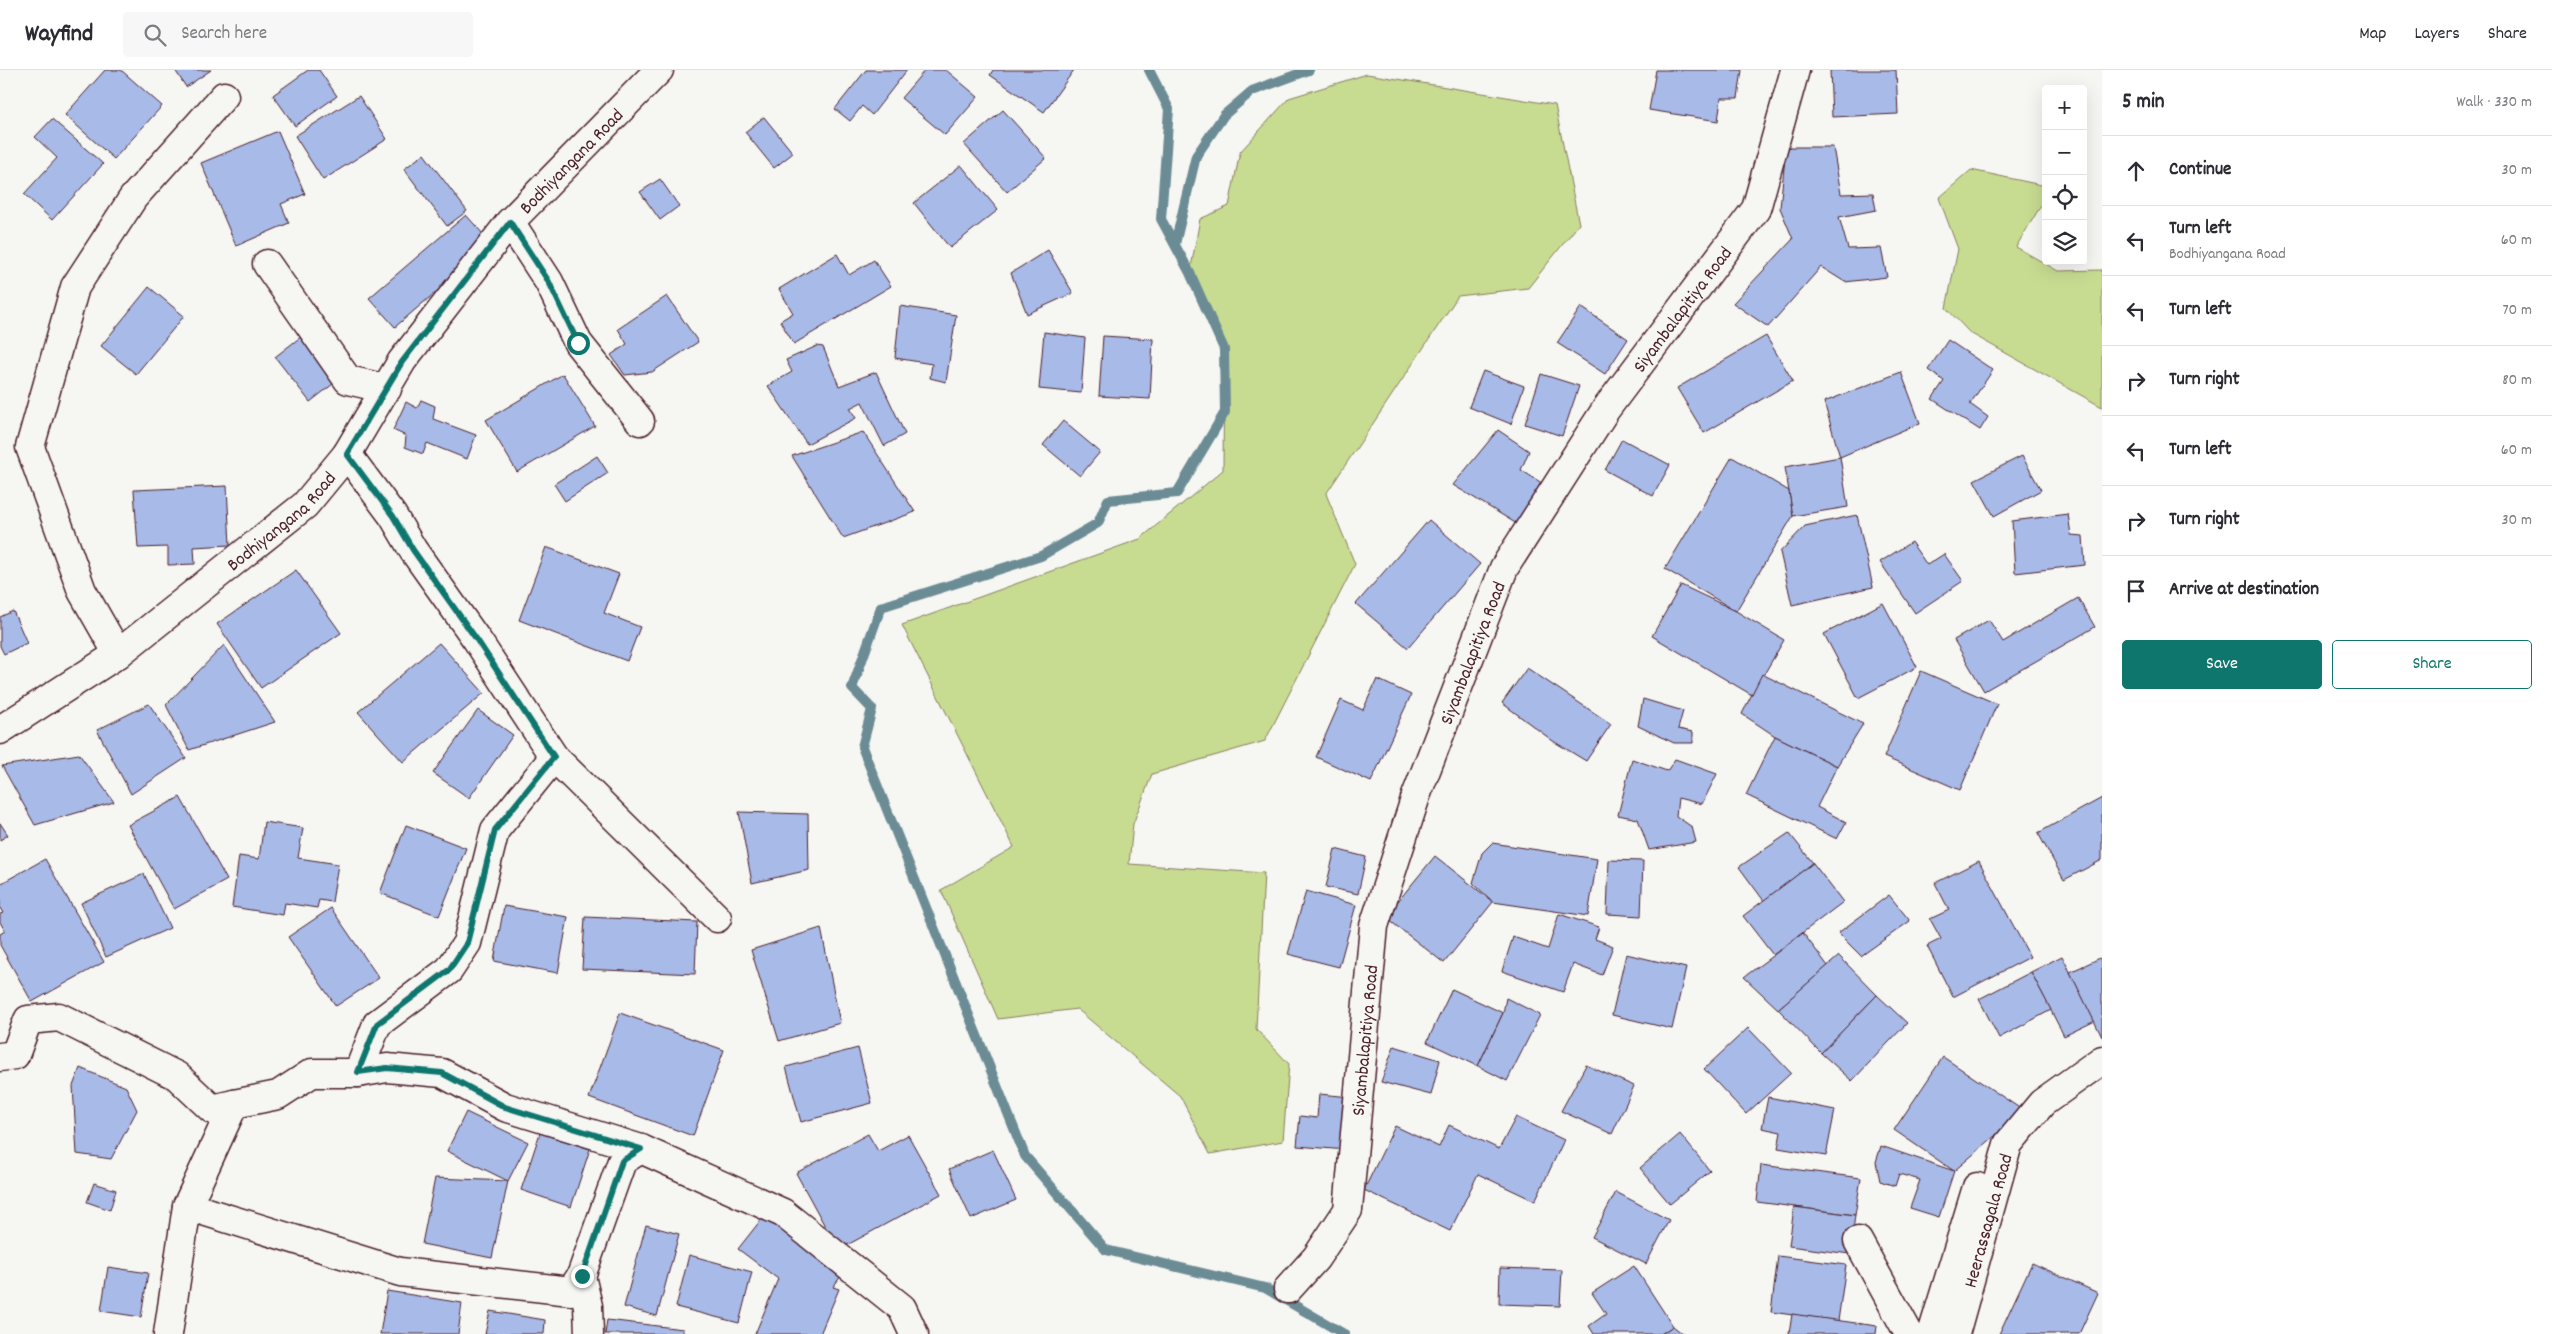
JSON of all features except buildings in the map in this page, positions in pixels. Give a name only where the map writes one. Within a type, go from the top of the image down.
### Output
[{"type":"street","name":"Siyambalapitiya Road","points":[[1288,1289],[1316,1258],[1348,1210],[1374,926],[1416,796],[1504,568],[1606,409],[1756,209],[1796,70]]},
{"type":"street","name":"Bodhiyangana Road","points":[[0,730],[118,654],[305,505],[347,454],[402,362],[510,222],[644,76]]},
{"type":"street","points":[[118,654],[82,591],[30,446],[76,287],[133,198],[224,96]]},
{"type":"street","points":[[510,222],[549,282],[578,343],[640,421]]},
{"type":"street","points":[[266,264],[348,380],[387,389]]},
{"type":"street","points":[[347,454],[393,516],[413,550],[477,640],[554,757],[717,918]]},
{"type":"street","points":[[358,1072],[377,1024],[449,970],[467,943],[495,830],[554,757]]},
{"type":"street","points":[[0,1057],[15,1055],[28,1020],[59,1017],[177,1076],[212,1109],[278,1094],[312,1073],[358,1072],[387,1068],[442,1073],[505,1107],[641,1149],[783,1213],[902,1308],[914,1334]]},
{"type":"street","name":"Heerassagala Road","points":[[1955,1334],[2008,1144],[2042,1103],[2102,1060]]},
{"type":"street","points":[[168,1334],[187,1206],[234,1104]]},
{"type":"street","points":[[1932,1334],[1984,1165],[2008,1144]]},
{"type":"street","points":[[187,1206],[400,1272],[571,1291],[582,1276],[622,1161],[641,1149]]},
{"type":"street","points":[[1858,1241],[1905,1331],[1909,1334]]},
{"type":"street","points":[[582,1276],[588,1306],[589,1334]]},
{"type":"green space","points":[[1367,74],[1555,105],[1579,224],[1528,288],[1458,296],[1326,494],[1355,564],[1265,741],[1152,774],[1133,824],[1129,864],[1264,873],[1256,1029],[1289,1064],[1283,1141],[1210,1154],[1180,1096],[1077,1009],[998,1019],[941,890],[1014,847],[902,625],[1140,539],[1223,470],[1224,349],[1190,273],[1200,219],[1229,206],[1240,152],[1289,98]]},
{"type":"green space","points":[[1971,170],[2042,185],[2042,204],[2016,247],[2042,262],[2042,265],[2048,265],[2058,271],[2102,270],[2102,407],[1970,333],[1946,308],[1958,249],[1939,198]]},
{"type":"waterway","points":[[1149,70],[1169,109],[1161,219],[1190,273],[1224,349],[1225,412],[1177,493],[1108,500],[1098,523],[1041,556],[881,607],[852,688],[872,709],[862,747],[1025,1156],[1106,1250],[1265,1288],[1344,1334]]},
{"type":"waterway","points":[[1175,244],[1196,156],[1224,115],[1252,91],[1309,70]]},
{"type":"route","points":[[578,343],[549,282],[510,222],[402,362],[347,454],[393,516],[413,550],[477,640],[554,757],[495,830],[467,943],[449,970],[377,1024],[358,1072],[387,1068],[442,1073],[505,1107],[641,1149],[622,1161],[582,1276]]}]
